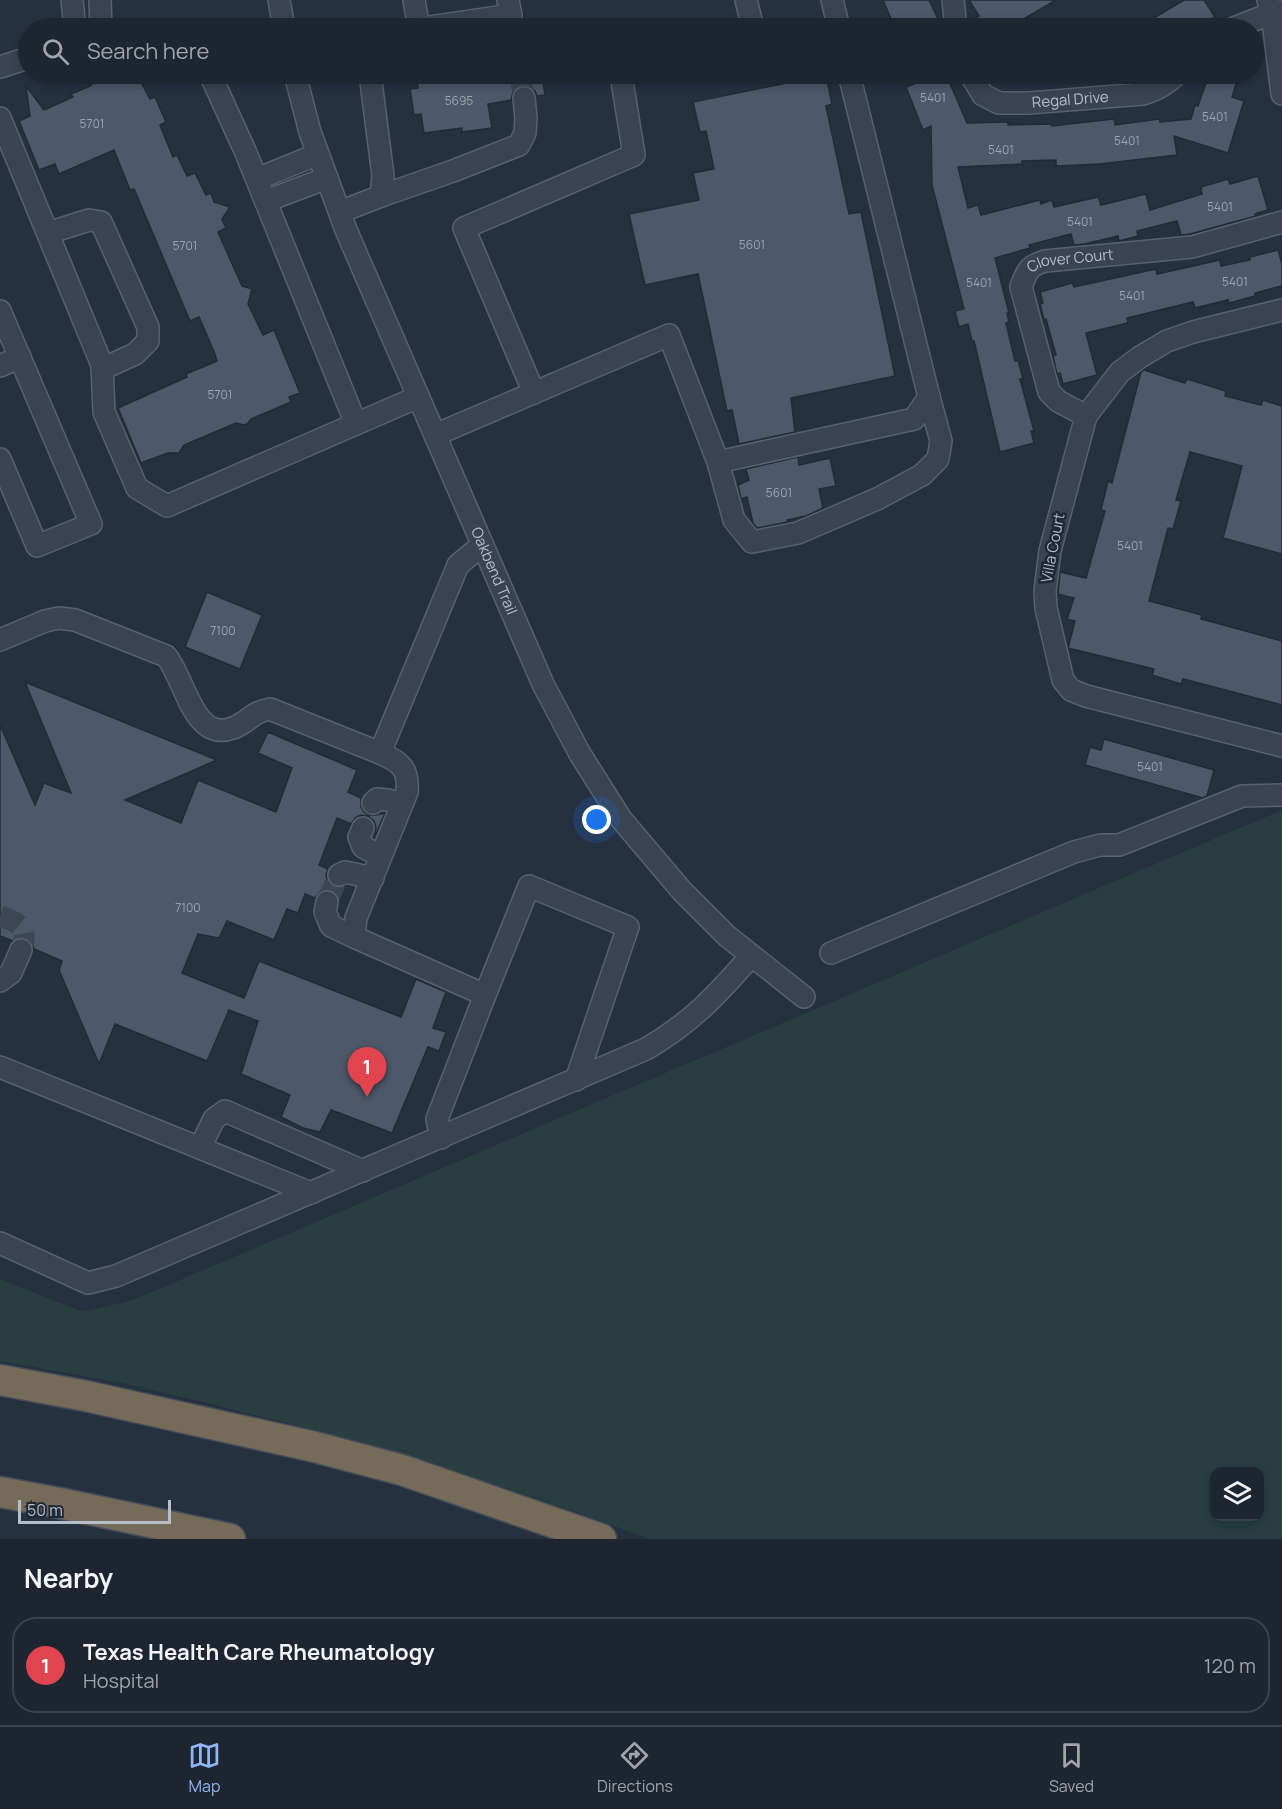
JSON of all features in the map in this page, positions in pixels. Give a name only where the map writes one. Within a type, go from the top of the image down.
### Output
[{"type":"highway","points":[[0,1380],[86,1396],[326,1449],[402,1470],[601,1539]]},
{"type":"highway","points":[[0,1492],[230,1539]]},
{"type":"street","points":[[72,0],[74,18]]},
{"type":"street","points":[[100,0],[101,18]]},
{"type":"street","points":[[279,0],[282,18]]},
{"type":"street","points":[[414,0],[418,18]]},
{"type":"street","points":[[746,0],[750,18]]},
{"type":"street","points":[[832,0],[836,18]]},
{"type":"street","points":[[953,0],[955,18]]},
{"type":"street","points":[[1254,18],[1274,8],[1282,94]]},
{"type":"street","points":[[485,18],[511,14]]},
{"type":"street","points":[[0,68],[18,62]]},
{"type":"street","points":[[214,84],[257,179],[356,424]]},
{"type":"street","name":"Oakbend Trail","points":[[298,84],[310,132],[340,212],[543,684],[580,754],[615,810],[682,891],[751,957],[804,997]]},
{"type":"street","points":[[371,84],[383,176],[381,196]]},
{"type":"street","points":[[534,393],[464,228],[634,155],[622,84]]},
{"type":"street","points":[[435,435],[669,335],[718,462],[734,520],[752,542],[798,533],[877,499],[922,475],[938,459],[941,441],[928,397],[851,84]]},
{"type":"street","name":"Regal Drive","points":[[976,84],[983,95],[999,102],[1029,103],[1143,94],[1166,84]]},
{"type":"street","points":[[340,212],[519,145],[525,133],[524,98]]},
{"type":"street","points":[[0,118],[102,369],[104,412],[137,488],[167,506],[418,397]]},
{"type":"street","points":[[257,179],[318,154]]},
{"type":"street","points":[[266,201],[327,178]]},
{"type":"street","points":[[48,233],[89,220],[101,222],[148,327],[148,341],[135,354],[102,369]]},
{"type":"street","name":"Clover Court","points":[[1086,416],[1058,400],[1049,392],[1021,287],[1026,273],[1033,264],[1192,247],[1282,222]]},
{"type":"street","name":"Villa Court","points":[[1282,310],[1193,332],[1167,341],[1120,372],[1086,416],[1050,551],[1045,591],[1046,608],[1063,680],[1071,690],[1086,696],[1282,746]]},
{"type":"street","points":[[0,311],[91,524],[37,546],[0,459]]},
{"type":"street","points":[[0,366],[20,357]]},
{"type":"street","points":[[718,462],[914,419],[928,397]]},
{"type":"street","points":[[380,753],[458,565],[482,545]]},
{"type":"street","points":[[0,640],[45,621],[60,618],[75,620],[166,656],[173,665],[195,713],[209,728],[232,729],[260,710],[270,709],[397,760],[408,779],[407,792],[356,918],[354,937]]},
{"type":"street","points":[[831,953],[1074,852],[1100,845],[1119,846],[1242,796],[1282,795]]},
{"type":"street","points":[[373,803],[377,799],[402,804]]},
{"type":"street","points":[[363,828],[359,837],[363,847],[381,856]]},
{"type":"street","points":[[339,874],[345,872],[373,878]]},
{"type":"street","points":[[441,1138],[437,1119],[529,886],[628,927],[576,1080]]},
{"type":"street","points":[[327,902],[325,912],[331,926],[485,995]]},
{"type":"street","points":[[0,981],[11,973],[21,950]]},
{"type":"street","points":[[0,1243],[88,1283],[116,1276],[625,1059],[666,1038],[702,1009],[751,957]]},
{"type":"street","points":[[0,1067],[311,1193]]},
{"type":"street","points":[[201,1148],[214,1119],[225,1111],[363,1171]]},
{"type":"green space","points":[[1282,810],[1282,1539],[650,1539],[531,1496],[336,1436],[122,1383],[0,1361],[0,1279],[83,1312],[133,1300]]},
{"type":"building","points":[[883,0],[929,0],[937,17],[937,18],[891,18]]},
{"type":"building","points":[[969,0],[1056,0],[1025,18],[976,18],[979,16]]},
{"type":"building","points":[[1184,0],[1204,0],[1215,17],[1213,18],[1154,18]]},
{"type":"building","points":[[92,84],[142,84],[150,99],[155,97],[166,122],[160,125],[173,157],[177,155],[187,176],[195,173],[206,195],[211,193],[214,202],[230,207],[222,219],[226,228],[218,232],[242,286],[252,289],[248,304],[263,335],[274,330],[300,393],[289,397],[291,402],[251,419],[247,424],[236,423],[184,445],[179,453],[168,453],[141,463],[118,408],[217,361],[199,317],[190,321],[134,189],[130,190],[114,150],[59,174],[55,164],[39,170],[19,121],[30,116],[26,86],[44,110],[73,97],[71,94]]},
{"type":"building","points":[[417,84],[543,84],[545,95],[537,96],[530,87],[522,85],[513,92],[511,100],[488,104],[492,128],[462,132],[462,128],[424,133],[421,114],[414,115],[410,89],[418,88]]},
{"type":"building","points":[[782,84],[828,84],[832,104],[826,106],[849,214],[861,212],[895,376],[791,398],[795,432],[739,444],[732,410],[727,411],[698,274],[645,285],[629,214],[699,200],[693,173],[714,169],[706,131],[700,132],[693,102]]},
{"type":"building","points":[[914,84],[950,84],[967,123],[1008,122],[1008,125],[1051,124],[1052,126],[1114,119],[1115,125],[1159,119],[1160,122],[1191,119],[1206,84],[1236,84],[1232,97],[1244,101],[1228,153],[1174,136],[1177,155],[1100,164],[1056,166],[1056,160],[958,167],[968,208],[978,205],[981,215],[1040,200],[1041,204],[1052,200],[1054,207],[1098,197],[1101,205],[1146,194],[1150,210],[1202,194],[1201,187],[1228,179],[1230,184],[1258,176],[1268,210],[1255,214],[1256,216],[1190,234],[1181,235],[1177,221],[1137,231],[1138,236],[1119,241],[1118,236],[1074,245],[1071,234],[1029,245],[1030,248],[995,258],[1009,313],[1007,313],[1009,322],[1006,323],[1015,361],[1018,360],[1023,379],[1020,379],[1034,431],[1031,431],[1034,443],[1000,452],[974,341],[972,341],[968,324],[959,327],[955,311],[964,309],[932,185],[931,126],[923,130],[906,87]]},
{"type":"building","points":[[1278,250],[1282,264],[1282,286],[1229,303],[1228,300],[1195,308],[1193,302],[1127,318],[1128,323],[1086,333],[1097,375],[1063,384],[1060,373],[1057,374],[1053,356],[1056,355],[1046,319],[1044,320],[1040,292],[1072,283],[1074,287],[1156,269],[1157,274],[1220,260],[1221,266],[1250,260],[1250,257]]},
{"type":"building","points":[[1144,370],[1185,383],[1187,379],[1226,391],[1225,396],[1261,405],[1263,400],[1282,406],[1282,554],[1223,538],[1242,466],[1190,452],[1176,500],[1181,501],[1173,529],[1168,528],[1149,601],[1202,615],[1201,619],[1282,641],[1282,705],[1183,679],[1181,684],[1152,675],[1154,669],[1068,648],[1075,621],[1067,619],[1074,598],[1058,594],[1060,572],[1086,578],[1105,511],[1101,510],[1108,481],[1112,483],[1141,372]]},
{"type":"building","points":[[798,457],[799,465],[830,458],[836,486],[819,489],[823,508],[806,516],[787,520],[788,522],[757,528],[753,523],[747,497],[741,499],[738,485],[749,480],[746,469]]},
{"type":"building","points":[[207,592],[262,615],[240,669],[185,647]]},
{"type":"building","points":[[25,682],[217,760],[125,800],[181,823],[198,780],[276,812],[292,768],[258,753],[268,732],[357,770],[348,792],[361,798],[361,807],[369,815],[385,813],[376,834],[374,821],[368,816],[356,817],[351,824],[337,818],[319,865],[328,869],[327,880],[332,885],[340,887],[337,895],[329,889],[322,890],[315,898],[305,894],[298,913],[287,909],[274,940],[227,921],[219,938],[198,934],[182,973],[244,998],[259,961],[401,1017],[416,979],[446,992],[433,1028],[446,1032],[439,1051],[428,1047],[392,1133],[331,1110],[320,1132],[303,1128],[281,1117],[290,1095],[241,1074],[258,1021],[229,1010],[207,1061],[115,1024],[99,1064],[59,970],[62,961],[34,949],[32,943],[26,938],[19,937],[13,941],[0,936],[0,725],[35,805],[44,783],[71,793]]},
{"type":"building","points":[[1104,739],[1214,770],[1207,796],[1203,798],[1085,765],[1090,747],[1101,750]]},
{"type":"tunnel","points":[[522,84],[524,98]]},
{"type":"tunnel","points":[[327,902],[339,875]]},
{"type":"tunnel","points":[[0,916],[18,924],[24,931],[24,943],[21,950]]},
{"type":"place","name":"Texas Health Care Rheumatology","points":[[367,1097]]}]
